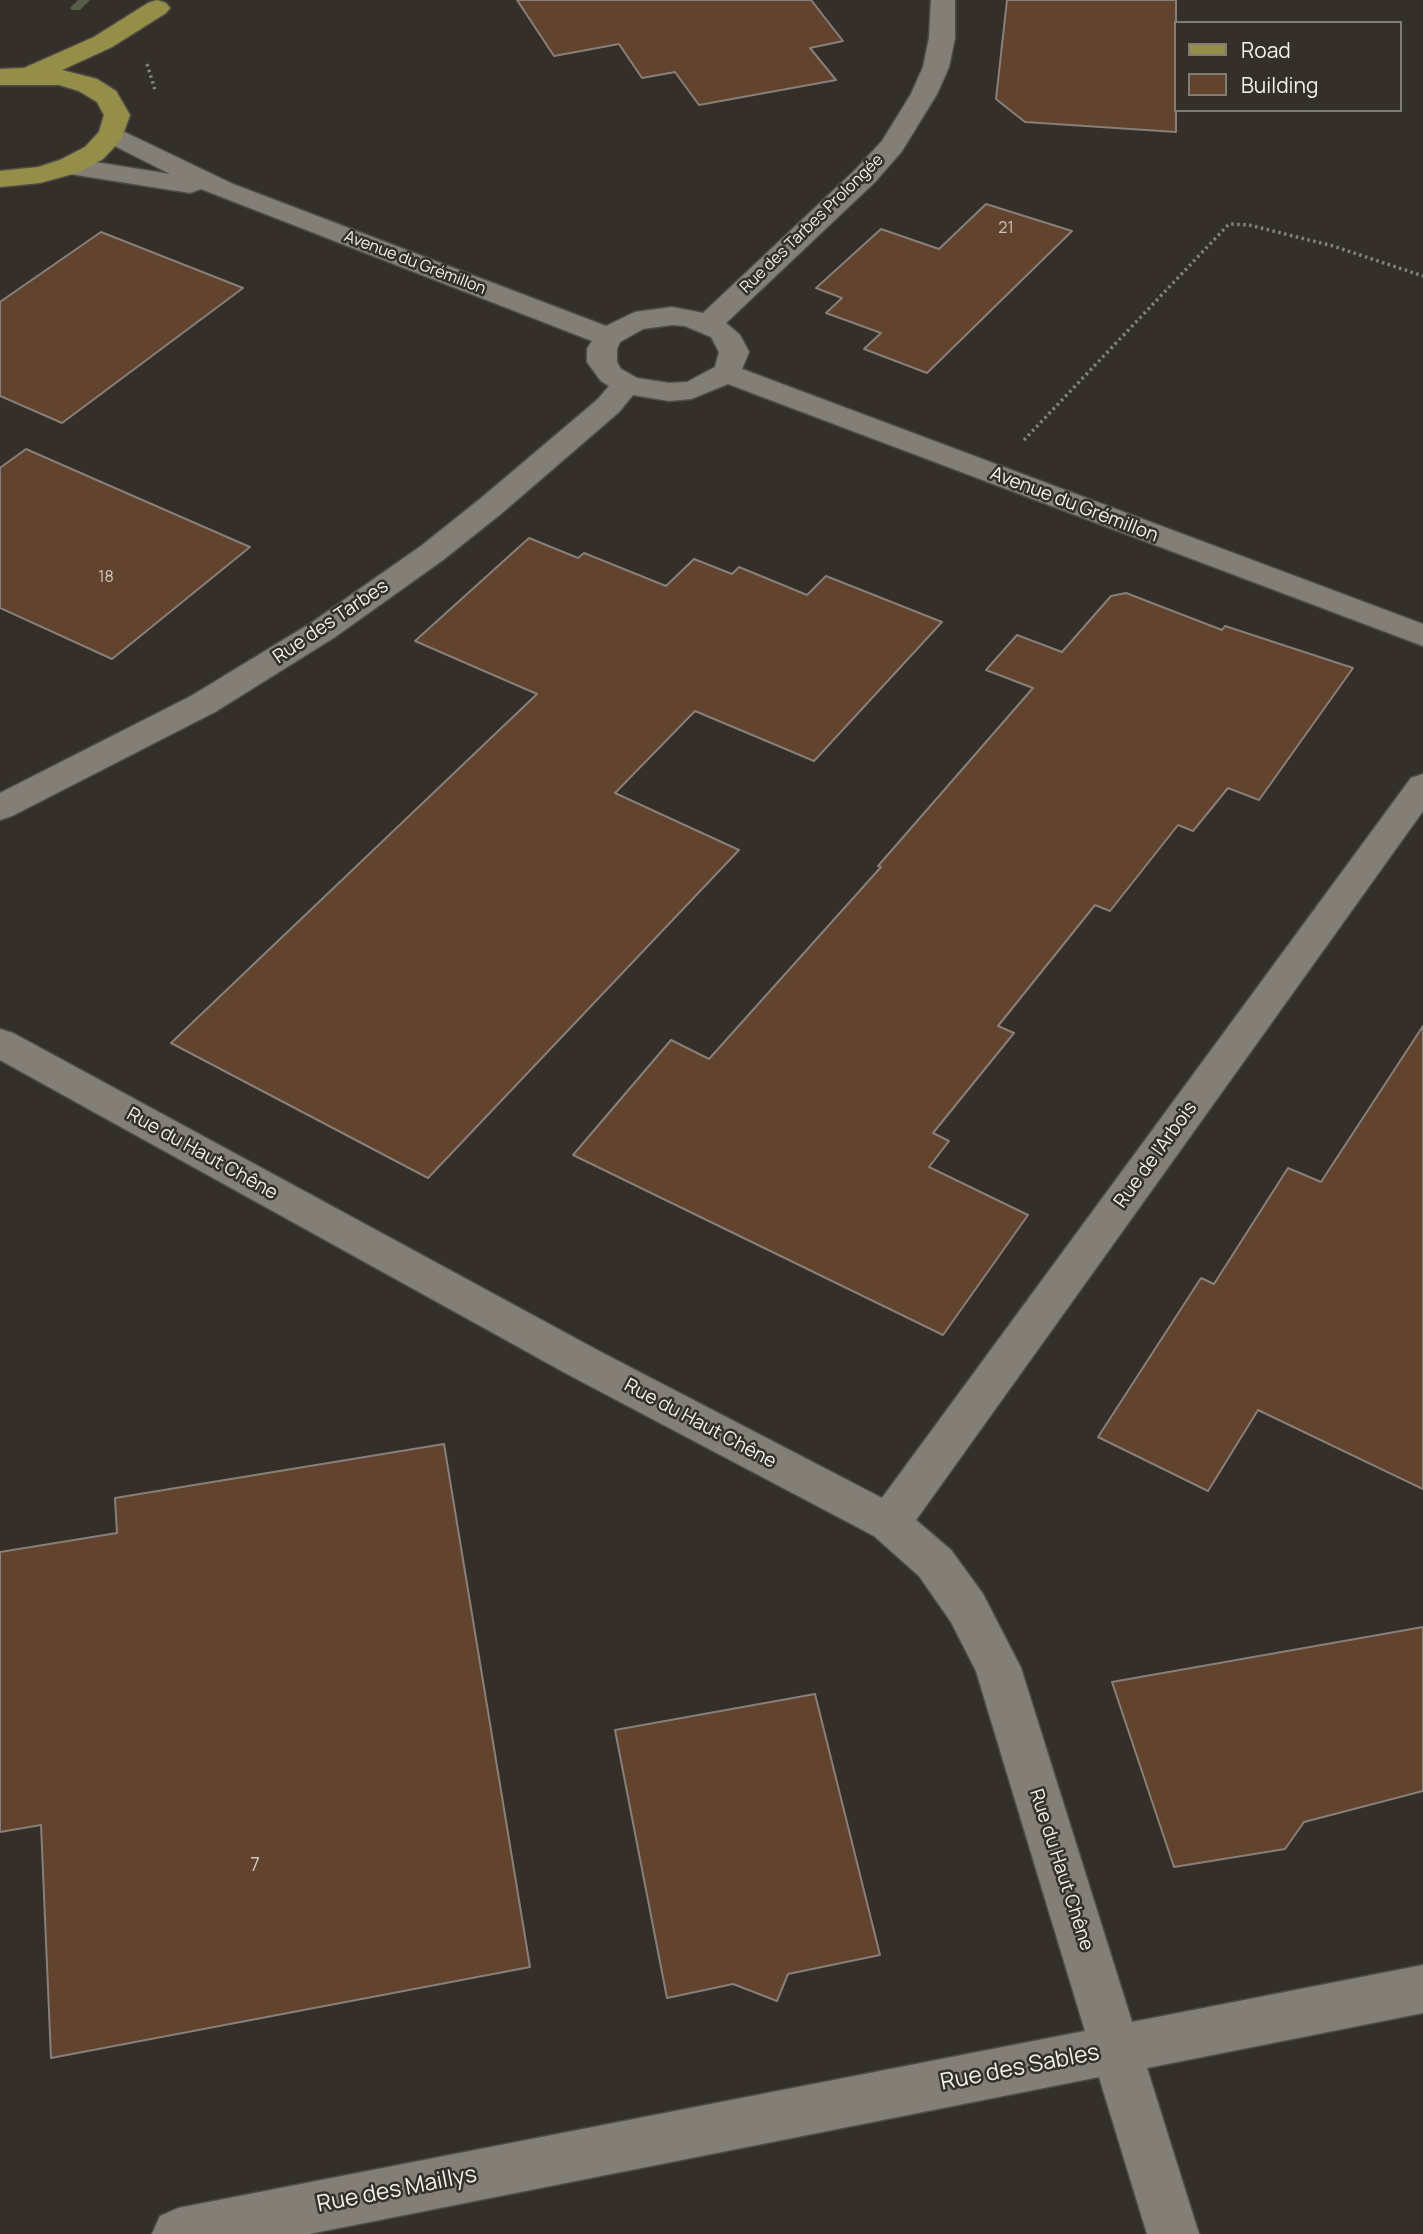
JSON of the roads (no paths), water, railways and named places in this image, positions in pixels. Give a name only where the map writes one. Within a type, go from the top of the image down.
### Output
[{"type":"main road","points":[[107,97],[118,66],[161,4]]},
{"type":"main road","points":[[29,75],[103,42],[161,4]]},
{"type":"main road","points":[[0,77],[61,77],[79,82],[107,97],[117,115],[112,134],[94,153],[70,166],[40,175],[0,179]]},
{"type":"street","name":"Rue des Tarbes Prolongée","points":[[708,324],[866,176],[893,145],[924,94],[936,67],[942,38],[943,0]]},
{"type":"street","name":"Avenue du Grémillon","points":[[112,134],[223,190],[608,337]]},
{"type":"street","name":"Avenue du Grémillon","points":[[70,166],[223,190]]},
{"type":"street","points":[[672,316],[708,324],[722,331],[730,341],[734,352],[732,363],[710,383],[691,390],[647,390],[627,384],[611,375],[602,362],[602,349],[608,337],[619,328],[653,317],[672,316]]},
{"type":"street","name":"Avenue du Grémillon","points":[[724,373],[1423,636]]},
{"type":"street","name":"Rue des Tarbes","points":[[0,808],[203,704],[323,630],[432,553],[491,506],[608,406],[627,384]]},
{"type":"street","name":"Rue de l'Arbois","points":[[889,1523],[1423,786]]},
{"type":"street","name":"Rue du Haut Chêne","points":[[0,1043],[572,1356],[889,1523],[935,1563],[967,1608],[998,1668],[1173,2234]]},
{"type":"street","name":"Rue des Sables","points":[[616,2146],[1423,1989]]},
{"type":"street","name":"Rue des Maillys","points":[[178,2234],[616,2146]]},
{"type":"waterway","points":[[76,8],[84,0]]}]
